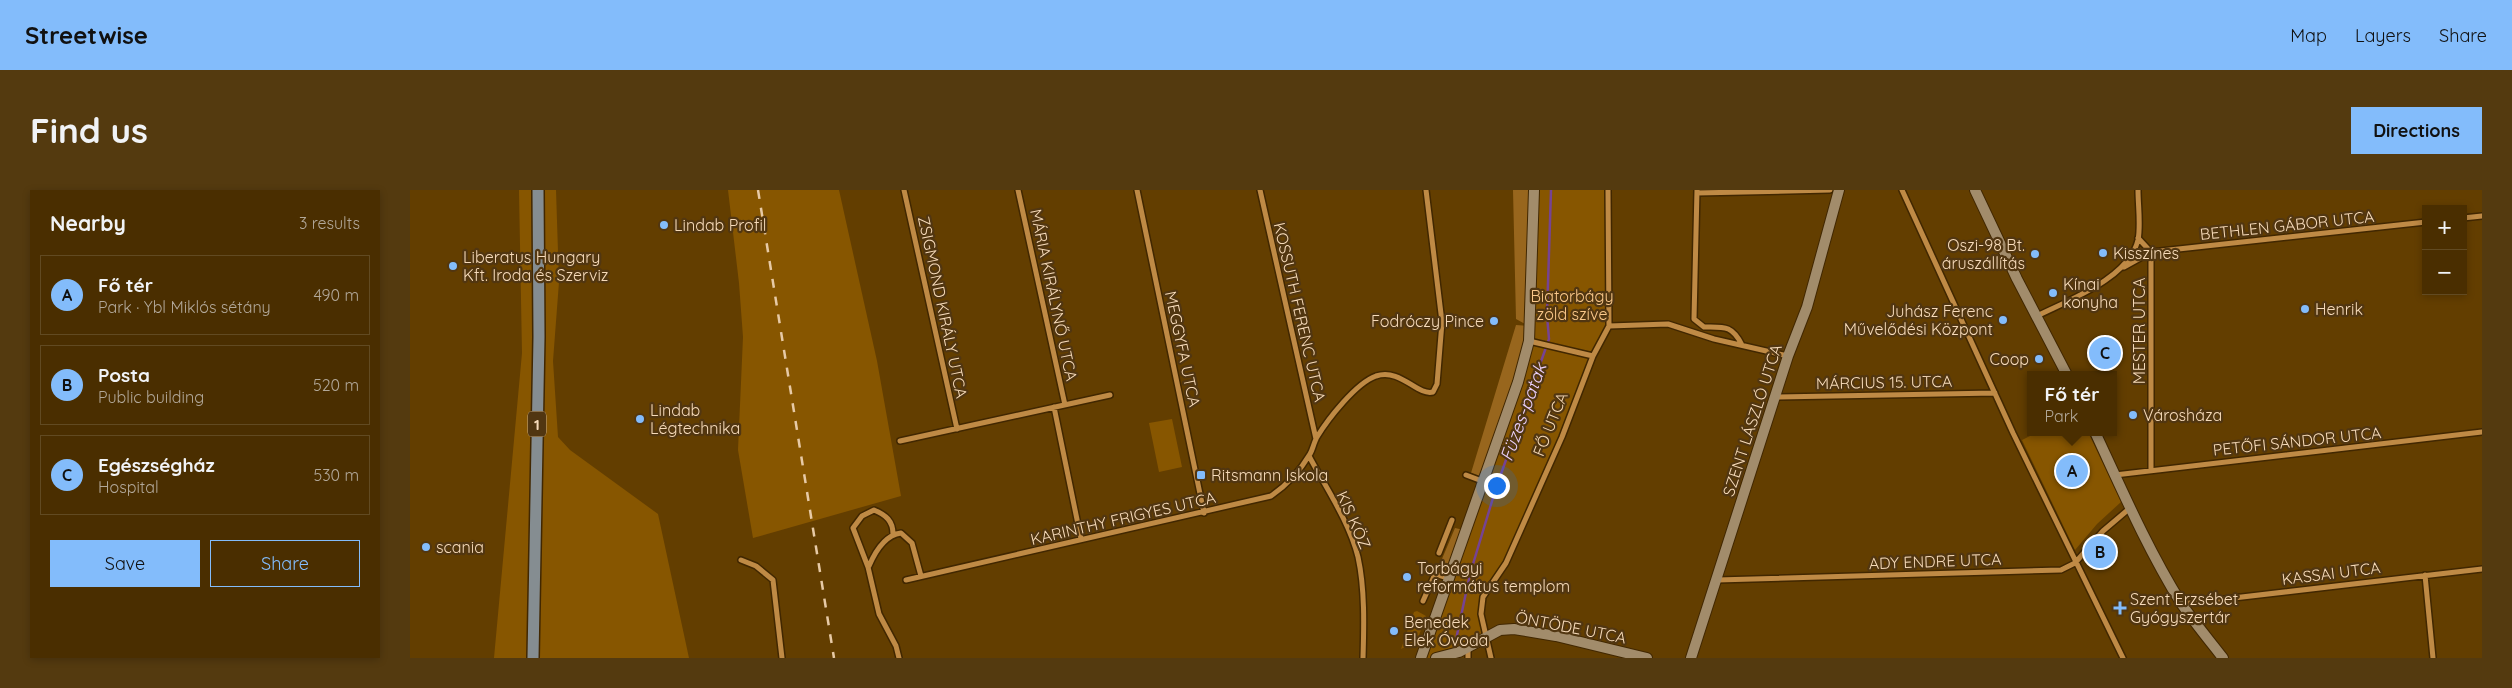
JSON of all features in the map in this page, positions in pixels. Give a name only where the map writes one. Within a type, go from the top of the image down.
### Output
[{"type":"main road","name":"1","points":[[533,658],[539,319],[538,190]]},
{"type":"street","name":"ZSIGMOND KIRÁLY UTCA","points":[[904,190],[957,429]]},
{"type":"street","name":"MÁRIA KIRÁLYNŐ UTCA","points":[[1018,190],[1065,405]]},
{"type":"street","name":"MEGGYFA UTCA","points":[[1136,190],[1204,513]]},
{"type":"street","name":"KOSSUTH FERENC UTCA","points":[[1260,190],[1316,439]]},
{"type":"street","name":"KARINTHY FRIGYES UTCA","points":[[906,580],[1081,539],[1204,513],[1271,496],[1285,487],[1309,456],[1316,439],[1349,396],[1363,383],[1375,376],[1392,375],[1405,379],[1428,393],[1436,388],[1442,322],[1426,190]]},
{"type":"street","points":[[1421,658],[1482,481],[1534,342],[1534,190]]},
{"type":"street","name":"FŐ UTCA","points":[[1491,658],[1481,614],[1483,597],[1506,563],[1562,436],[1593,356],[1609,326],[1608,190]]},
{"type":"street","points":[[1742,345],[1736,334],[1726,327],[1704,327],[1694,318],[1697,192],[1830,190]]},
{"type":"street","name":"SZENT LÁSZLÓ UTCA","points":[[1691,658],[1788,356],[1807,307],[1839,190]]},
{"type":"street","points":[[1902,190],[1994,393],[2123,658]]},
{"type":"street","points":[[1975,190],[2066,371]]},
{"type":"street","points":[[2124,267],[2133,254],[2138,238],[2138,190]]},
{"type":"street","points":[[2467,218],[2482,216]]},
{"type":"street","name":"BETHLEN GÁBOR UTCA","points":[[2037,316],[2100,283],[2151,252],[2422,222]]},
{"type":"street","points":[[2138,238],[2151,252]]},
{"type":"street","name":"MESTER UTCA","points":[[2151,252],[2151,470]]},
{"type":"street","points":[[1609,326],[1668,324],[1714,339],[1788,356]]},
{"type":"street","points":[[1534,342],[1593,356]]},
{"type":"street","name":"MÁRCIUS 15. UTCA","points":[[1775,396],[1994,393]]},
{"type":"street","points":[[900,441],[1110,395]]},
{"type":"street","points":[[1054,407],[1081,539]]},
{"type":"street","name":"PETŐFI SÁNDOR UTCA","points":[[2115,474],[2482,432]]},
{"type":"street","points":[[2097,436],[2130,508],[2182,604],[2223,658]]},
{"type":"street","name":"KIS KÖZ","points":[[1309,456],[1346,524],[1358,557],[1364,623],[1363,658]]},
{"type":"street","points":[[1466,475],[1482,481]]},
{"type":"street","points":[[2076,563],[2103,531],[2130,508]]},
{"type":"street","points":[[893,534],[893,526],[887,517],[874,510],[857,520],[853,528],[868,567],[879,614],[896,646],[899,658]]},
{"type":"street","points":[[1439,553],[1452,520]]},
{"type":"street","points":[[868,567],[885,541],[893,534],[901,533],[908,538],[921,576]]},
{"type":"street","points":[[742,560],[756,566],[773,580],[782,658]]},
{"type":"street","name":"ADY ENDRE UTCA","points":[[1717,580],[2061,570],[2076,563]]},
{"type":"street","name":"KASSAI UTCA","points":[[2182,604],[2482,568]]},
{"type":"street","points":[[1423,601],[1435,574],[1448,578]]},
{"type":"street","points":[[2425,575],[2434,658]]},
{"type":"street","name":"ÖNTÖDE UTCA","points":[[1440,657],[1465,653],[1486,636],[1500,630],[1514,629],[1556,636],[1647,658]]},
{"type":"green space","points":[[519,190],[556,190],[559,282],[553,361],[558,437],[570,450],[658,514],[689,658],[494,658],[522,353]]},
{"type":"green space","points":[[728,190],[839,190],[877,361],[901,496],[753,538],[738,450],[743,337],[739,283]]},
{"type":"green space","name":"Biatorbágy zöld szíve","points":[[1537,190],[1608,190],[1609,326],[1505,563],[1483,597],[1486,637],[1436,658],[1421,658],[1523,381]]},
{"type":"green space","points":[[1172,419],[1182,467],[1159,472],[1149,423]]},
{"type":"green space","points":[[2030,436],[2090,436],[2121,502],[2097,524],[2075,550],[2022,440]]},
{"type":"green space","points":[[1417,611],[1426,616],[1417,641],[1401,649],[1414,612]]},
{"type":"shaded area","points":[[1513,190],[1530,190],[1527,325],[1516,319]]},
{"type":"shaded area","points":[[1516,325],[1530,326],[1506,414],[1481,477],[1471,473]]},
{"type":"shaded area","points":[[1455,528],[1464,530],[1446,571],[1439,566]]},
{"type":"waterway","name":"Füzes-patak","points":[[1454,649],[1470,574],[1496,488],[1549,339],[1547,315],[1551,190]]},
{"type":"railway","points":[[758,190],[834,658]]},
{"type":"place","name":"Lindab Profil","points":[[664,225]]},
{"type":"place","name":"Kisszínes","points":[[2103,253]]},
{"type":"place","name":"Oszi-98 Bt. áruszállítás","points":[[2035,254]]},
{"type":"place","name":"Liberatus Hungary Kft. Iroda és Szerviz","points":[[453,266]]},
{"type":"place","name":"Kínai konyha","points":[[2053,293]]},
{"type":"place","name":"Henrik","points":[[2305,309]]},
{"type":"place","name":"Juhász Ferenc Művelődési Központ","points":[[2003,320]]},
{"type":"place","name":"Fodróczy Pince","points":[[1494,321]]},
{"type":"place","name":"Egészségház","points":[[2105,353]]},
{"type":"place","name":"Coop","points":[[2039,359]]},
{"type":"place","name":"Városháza","points":[[2133,415]]},
{"type":"place","name":"Lindab Légtechnika","points":[[640,419]]},
{"type":"place","name":"Fő tér","points":[[2072,471]]},
{"type":"place","name":"Ritsmann Iskola","points":[[1201,475]]},
{"type":"place","name":"scania","points":[[426,547]]},
{"type":"place","name":"Posta","points":[[2100,552]]},
{"type":"place","name":"Torbágyi református templom","points":[[1407,577]]},
{"type":"place","name":"Szent Erzsébet Gyógyszertár","points":[[2120,608]]},
{"type":"place","name":"Benedek Elek Óvoda","points":[[1394,631]]}]
